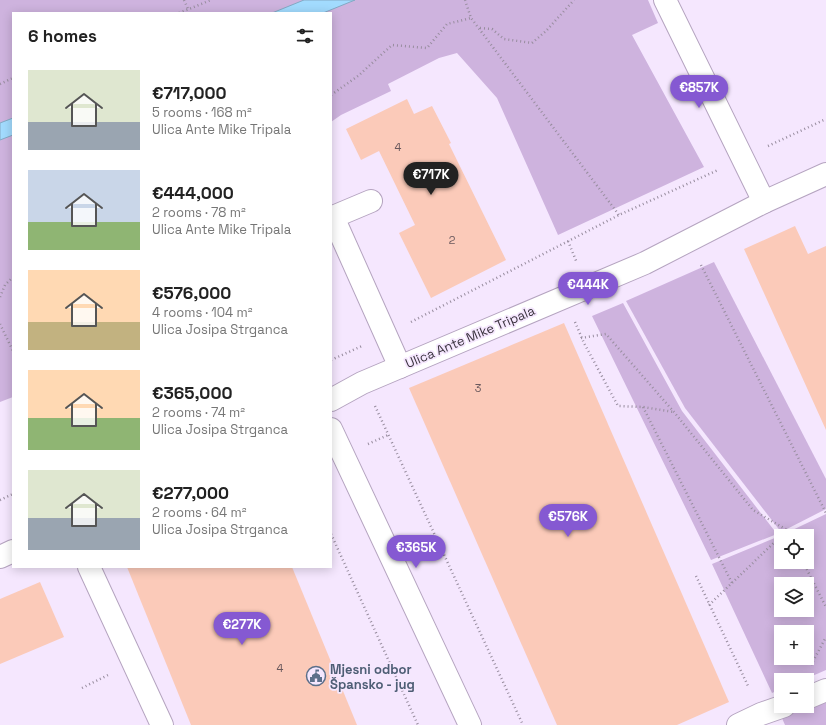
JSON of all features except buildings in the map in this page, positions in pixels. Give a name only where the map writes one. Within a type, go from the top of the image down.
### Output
[{"type":"street","points":[[665,0],[764,202]]},
{"type":"street","name":"Ulica Ante Mike Tripala","points":[[332,399],[362,383],[645,263],[764,202],[826,174]]},
{"type":"street","points":[[371,201],[333,217],[400,367]]},
{"type":"street","points":[[332,430],[470,725]]},
{"type":"street","points":[[0,557],[12,551]]},
{"type":"street","points":[[89,568],[162,725]]},
{"type":"street","points":[[814,695],[826,690]]},
{"type":"street","points":[[738,725],[774,709]]},
{"type":"path","points":[[184,0],[188,9]]},
{"type":"path","points":[[181,12],[212,0]]},
{"type":"path","points":[[465,0],[471,18],[619,215]]},
{"type":"path","points":[[479,28],[492,29],[504,39],[532,43],[546,31],[574,0]]},
{"type":"path","points":[[332,94],[358,76],[392,45],[427,48],[447,24],[471,18]]},
{"type":"path","points":[[0,84],[12,78]]},
{"type":"path","points":[[764,147],[826,119]]},
{"type":"path","points":[[332,360],[386,334],[619,215],[720,169]]},
{"type":"path","points":[[700,264],[826,513]]},
{"type":"path","points":[[0,297],[5,285],[12,278]]},
{"type":"path","points":[[573,318],[581,338],[618,406],[643,407],[674,412]]},
{"type":"path","points":[[0,324],[12,348]]},
{"type":"path","points":[[581,338],[606,334],[674,412],[753,510],[785,529]]},
{"type":"path","points":[[374,404],[523,725]]},
{"type":"path","points":[[643,407],[732,583]]},
{"type":"path","points":[[363,446],[388,435]]},
{"type":"path","points":[[0,500],[12,494]]},
{"type":"path","points":[[332,536],[418,725]]},
{"type":"path","points":[[709,605],[774,543]]},
{"type":"path","points":[[807,569],[826,607]]},
{"type":"path","points":[[696,576],[761,714]]},
{"type":"shaded area","points":[[0,0],[648,0],[658,23],[632,35],[704,167],[558,235],[497,98],[457,53],[439,58],[388,84],[391,91],[341,115],[332,121],[332,12],[12,12],[12,397],[0,402]]},
{"type":"shaded area","points":[[714,262],[826,479],[826,509],[787,529],[779,529],[685,408],[626,301]]},
{"type":"shaded area","points":[[623,303],[682,411],[774,530],[774,535],[711,560],[592,316]]},
{"type":"shaded area","points":[[826,514],[826,670],[814,675],[814,673],[774,673],[774,692],[772,693],[712,564],[774,538],[774,569],[814,569],[814,529],[795,529]]},
{"type":"shaded area","points":[[826,690],[826,725],[785,725],[780,713],[814,713],[814,700]]},
{"type":"water","points":[[304,0],[355,0],[325,12],[274,12]]},
{"type":"water","points":[[12,118],[12,135],[0,140],[0,123]]},
{"type":"place","name":"Mjesni odbor Špansko - jug","points":[[316,676]]}]
